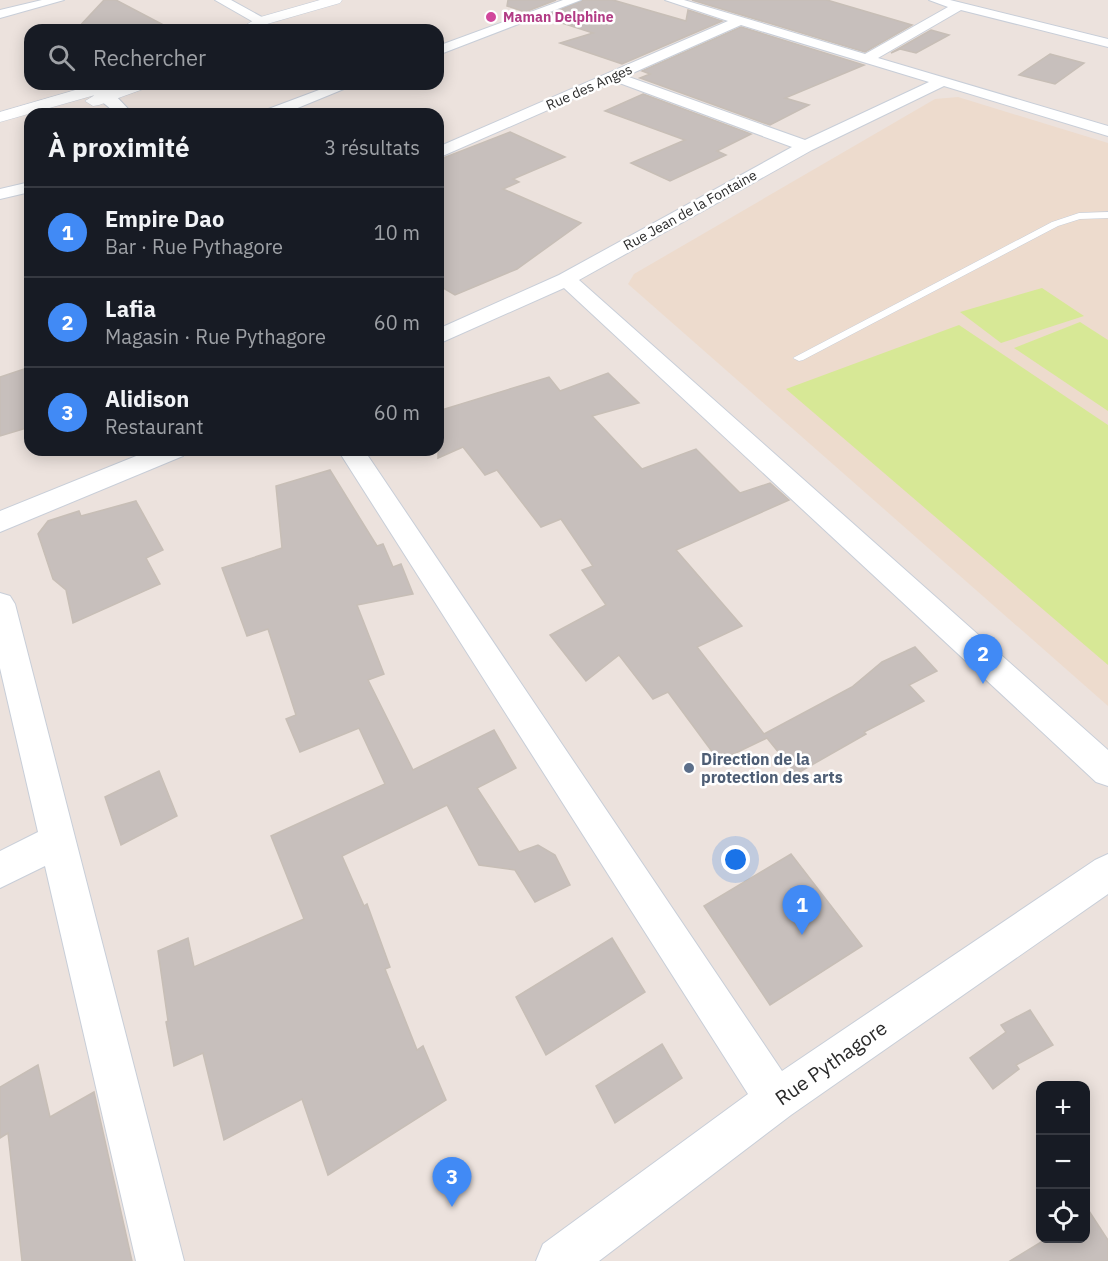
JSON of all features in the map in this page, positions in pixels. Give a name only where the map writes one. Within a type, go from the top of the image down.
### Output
[{"type":"street","points":[[0,14],[41,2],[58,0]]},
{"type":"street","points":[[221,0],[253,23]]},
{"type":"street","points":[[253,23],[315,0]]},
{"type":"street","points":[[253,23],[335,0]]},
{"type":"street","points":[[444,49],[575,0]]},
{"type":"street","points":[[671,0],[1108,131]]},
{"type":"street","points":[[935,0],[1108,43]]},
{"type":"street","points":[[867,58],[959,6]]},
{"type":"street","name":"Rue des Anges","points":[[444,150],[740,21]]},
{"type":"street","points":[[613,76],[806,146]]},
{"type":"street","name":"Rue Jean de la Fontaine","points":[[444,334],[566,279],[806,146],[941,82]]},
{"type":"street","points":[[65,108],[106,90]]},
{"type":"street","points":[[106,90],[120,108]]},
{"type":"street","points":[[35,108],[106,90]]},
{"type":"street","points":[[285,108],[333,90]]},
{"type":"street","points":[[0,117],[24,111]]},
{"type":"street","points":[[0,128],[24,122]]},
{"type":"street","points":[[0,194],[24,188]]},
{"type":"street","points":[[566,279],[1108,771]]},
{"type":"street","points":[[0,522],[160,456]]},
{"type":"street","points":[[355,456],[776,1100]]},
{"type":"street","points":[[0,604],[160,1261]]},
{"type":"street","points":[[0,870],[59,840]]},
{"type":"street","name":"Rue Pythagore","points":[[560,1261],[776,1100],[1108,872]]},
{"type":"lane","points":[[799,358],[1055,224],[1079,216],[1108,215]]},
{"type":"shaded area","points":[[958,97],[1108,143],[1108,706],[628,284],[634,274],[935,99]]},
{"type":"green space","points":[[1042,288],[1084,316],[1001,343],[960,312]]},
{"type":"green space","points":[[1080,322],[1108,340],[1108,411],[1014,348]]},
{"type":"green space","points":[[959,325],[1108,425],[1108,665],[786,389]]},
{"type":"building","points":[[104,0],[116,0],[162,24],[82,24]]},
{"type":"building","points":[[508,0],[556,0],[525,12],[507,6]]},
{"type":"building","points":[[583,0],[613,0],[686,21],[688,10],[722,21],[622,64],[560,43],[593,33],[543,17]]},
{"type":"building","points":[[692,0],[827,0],[912,25],[865,52]]},
{"type":"building","points":[[741,27],[864,65],[785,98],[809,105],[770,125],[640,78],[650,74],[642,71]]},
{"type":"building","points":[[931,30],[949,35],[916,53],[900,49],[891,53]]},
{"type":"building","points":[[1050,54],[1084,63],[1055,84],[1019,75]]},
{"type":"building","points":[[643,94],[751,134],[717,151],[726,155],[670,181],[631,163],[685,140],[605,111]]},
{"type":"building","points":[[510,132],[565,157],[513,179],[519,182],[503,189],[581,223],[517,269],[455,295],[444,289],[444,158]]},
{"type":"building","points":[[24,369],[24,429],[0,436],[0,377]]},
{"type":"building","points":[[608,373],[639,403],[592,416],[642,469],[696,449],[740,493],[770,483],[789,500],[676,550],[742,626],[697,647],[764,734],[852,687],[882,662],[915,647],[937,671],[909,685],[924,701],[864,732],[866,734],[796,774],[767,738],[719,761],[668,692],[653,699],[619,655],[586,681],[550,635],[606,605],[582,570],[593,566],[561,519],[541,527],[497,470],[485,475],[463,447],[444,455],[444,409],[549,377],[560,391]]},
{"type":"building","points":[[330,470],[377,546],[383,544],[393,567],[401,564],[413,594],[357,605],[384,674],[368,680],[413,770],[494,730],[516,768],[477,788],[519,852],[538,845],[555,855],[570,885],[535,902],[515,870],[479,865],[447,805],[342,856],[364,906],[367,904],[390,967],[385,969],[417,1050],[423,1046],[446,1100],[328,1175],[302,1099],[224,1140],[203,1053],[174,1066],[166,1022],[168,1021],[158,951],[188,938],[194,967],[304,919],[271,836],[385,784],[359,728],[300,752],[286,719],[296,715],[268,629],[247,636],[222,568],[282,548],[276,486]]},
{"type":"building","points":[[136,501],[163,550],[146,558],[160,584],[73,623],[66,590],[53,579],[38,534],[48,521],[79,511],[81,516]]},
{"type":"building","points":[[159,771],[177,816],[121,845],[105,797]]},
{"type":"building","points":[[791,854],[862,946],[770,1005],[704,906]]},
{"type":"building","points":[[612,938],[645,992],[546,1055],[516,997]]},
{"type":"building","points":[[1030,1010],[1053,1045],[1016,1065],[1019,1069],[993,1089],[970,1058],[1006,1032],[1001,1025]]},
{"type":"building","points":[[662,1044],[682,1078],[615,1123],[596,1086]]},
{"type":"building","points":[[38,1065],[50,1117],[94,1092],[132,1261],[22,1261],[8,1133],[0,1138],[0,1087]]},
{"type":"building","points":[[1090,1213],[1108,1240],[1108,1261],[1010,1261],[1039,1243],[1090,1243]]},
{"type":"place","name":"Maman Delphine","points":[[491,17]]},
{"type":"place","name":"Lafia","points":[[983,684]]},
{"type":"place","name":"Direction de la protection des arts","points":[[689,768]]},
{"type":"place","name":"Empire Dao","points":[[802,935]]},
{"type":"place","name":"Alidison","points":[[452,1207]]}]
